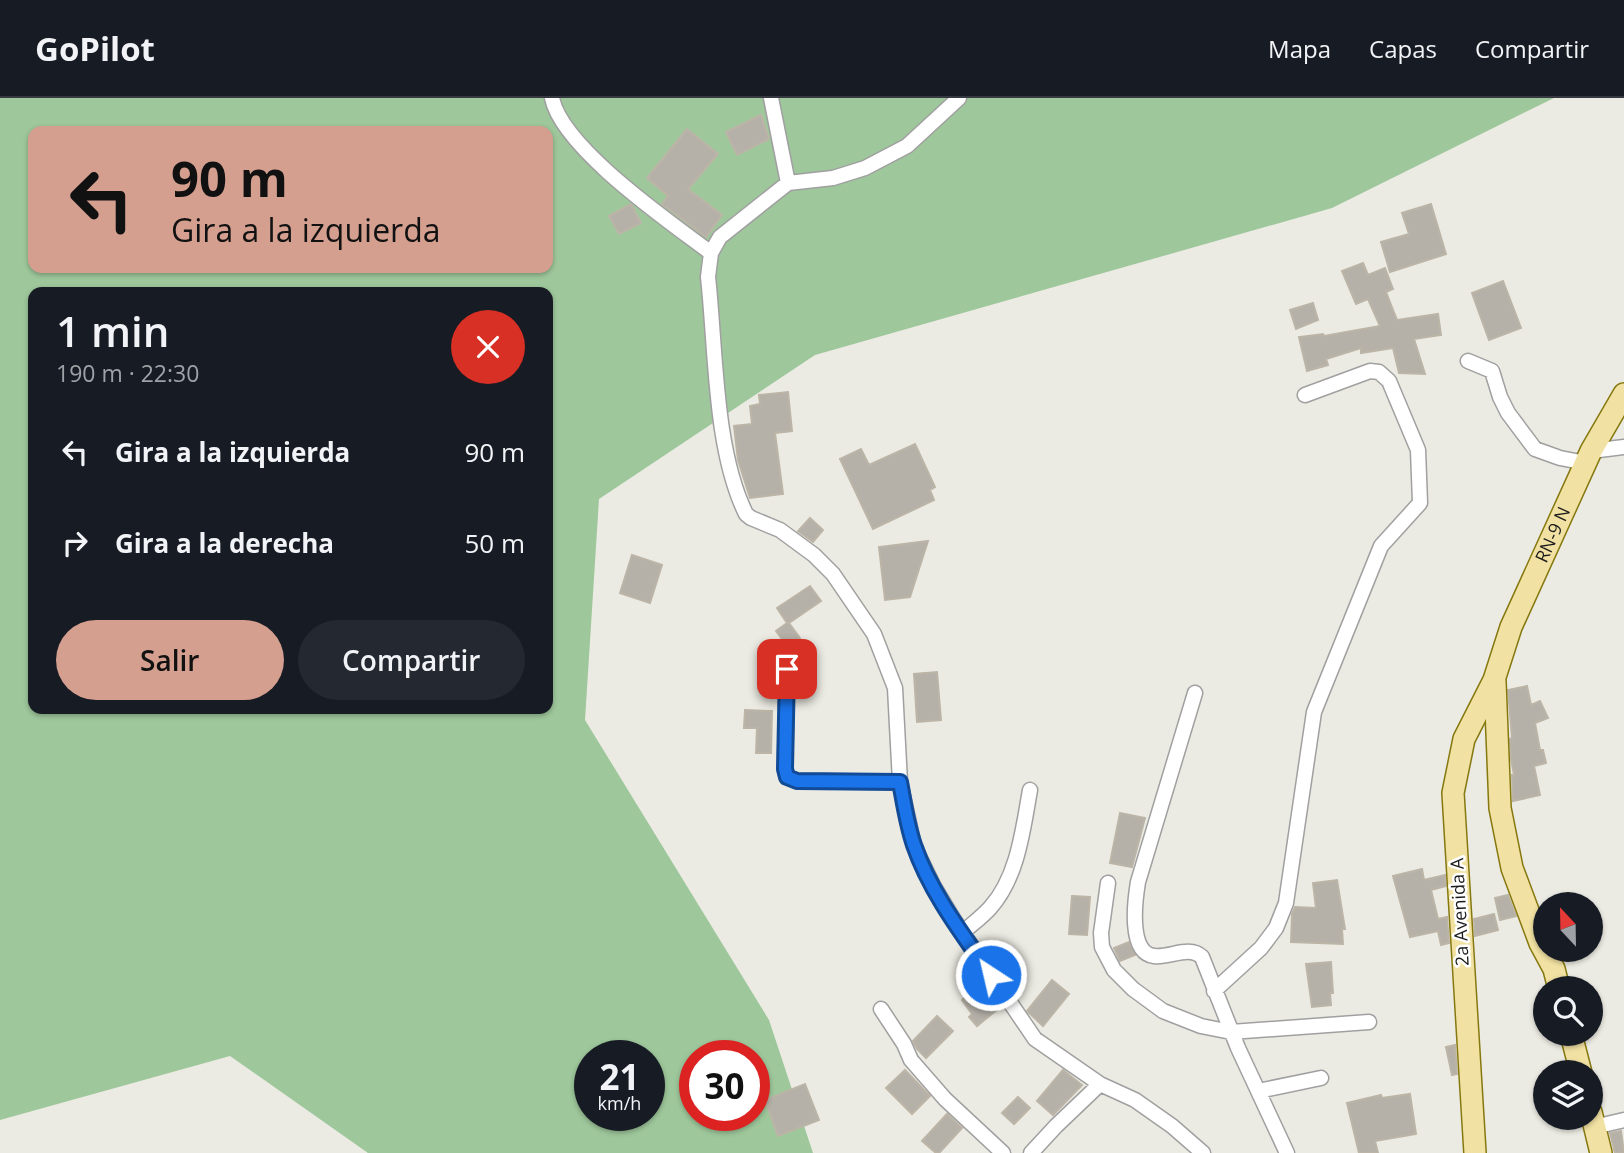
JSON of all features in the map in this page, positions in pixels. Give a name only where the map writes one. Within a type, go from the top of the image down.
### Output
[{"type":"main road","name":"RN-9 N","points":[[1494,680],[1511,627],[1588,457],[1624,394]]},
{"type":"main road","points":[[1494,680],[1500,808],[1520,892],[1556,976]]},
{"type":"main road","name":"2a Avenida A","points":[[1475,1153],[1453,793],[1464,739],[1494,680]]},
{"type":"main road","points":[[1595,1130],[1601,1153]]},
{"type":"street","points":[[552,98],[572,135],[587,151],[631,191],[711,253]]},
{"type":"street","points":[[771,98],[788,183]]},
{"type":"street","points":[[958,98],[907,146],[865,168],[833,178],[788,183],[727,230],[711,253],[708,277],[719,411],[732,473],[743,507],[751,518],[780,530],[814,555],[848,593],[874,634],[895,688],[900,782],[914,846],[933,885],[962,933],[1035,1039],[1100,1084],[1135,1100],[1172,1126],[1203,1153]]},
{"type":"street","points":[[1468,361],[1486,366],[1492,371],[1508,413],[1535,449],[1560,458],[1588,457],[1624,447]]},
{"type":"street","points":[[1214,991],[1261,948],[1276,928],[1286,903],[1314,712],[1381,546],[1420,503],[1418,450],[1389,381],[1379,372],[1370,371],[1305,395]]},
{"type":"street","points":[[787,669],[787,777],[797,781],[900,782]]},
{"type":"street","points":[[1195,694],[1138,882],[1135,921],[1139,945],[1149,955],[1191,951],[1200,954],[1231,1032],[1287,1153]]},
{"type":"street","points":[[962,933],[990,908],[1006,887],[1022,834],[1030,790]]},
{"type":"street","points":[[1108,883],[1101,933],[1102,947],[1114,970],[1133,989],[1163,1011],[1201,1026],[1231,1032],[1369,1022]]},
{"type":"street","points":[[881,1009],[911,1060],[946,1099],[1003,1153]]},
{"type":"street","points":[[1258,1091],[1321,1078]]},
{"type":"street","points":[[1031,1153],[1100,1084]]},
{"type":"street","points":[[1603,1120],[1624,1120]]},
{"type":"green space","points":[[0,98],[1554,98],[1332,208],[815,355],[599,499],[585,720],[769,1020],[813,1153],[368,1153],[230,1056],[0,1120]]},
{"type":"building","points":[[761,115],[769,139],[737,155],[726,132]]},
{"type":"building","points":[[687,129],[718,154],[688,189],[722,215],[706,237],[662,204],[668,196],[647,178]]},
{"type":"building","points":[[631,204],[641,223],[619,234],[609,216]]},
{"type":"building","points":[[1431,204],[1446,254],[1390,272],[1381,242],[1409,234],[1402,213]]},
{"type":"building","points":[[1363,263],[1368,275],[1385,268],[1393,289],[1386,292],[1397,320],[1438,314],[1441,335],[1414,339],[1425,374],[1399,373],[1393,348],[1361,353],[1361,348],[1326,359],[1328,365],[1307,371],[1299,337],[1324,336],[1380,326],[1368,299],[1356,304],[1342,271]]},
{"type":"building","points":[[1503,281],[1521,328],[1489,340],[1472,293]]},
{"type":"building","points":[[1313,303],[1318,320],[1296,329],[1290,310]]},
{"type":"building","points":[[788,392],[792,431],[775,433],[783,494],[750,498],[738,460],[734,426],[752,424],[750,406],[760,404],[759,395]]},
{"type":"building","points":[[915,444],[935,487],[930,490],[934,500],[873,529],[840,459],[861,449],[869,465]]},
{"type":"building","points":[[810,518],[823,530],[813,542],[798,531]]},
{"type":"building","points":[[928,541],[910,597],[885,600],[879,547]]},
{"type":"building","points":[[632,555],[662,565],[650,603],[620,593]]},
{"type":"building","points":[[810,586],[821,601],[789,623],[800,638],[788,647],[776,631],[787,623],[777,608]]},
{"type":"building","points":[[937,672],[941,720],[917,722],[914,674]]},
{"type":"building","points":[[1527,686],[1531,705],[1540,701],[1548,718],[1535,723],[1540,750],[1543,750],[1546,763],[1534,766],[1540,795],[1513,801],[1514,775],[1508,690]]},
{"type":"building","points":[[745,710],[772,711],[771,753],[756,753],[757,728],[744,728]]},
{"type":"building","points":[[1120,813],[1145,818],[1132,867],[1110,863]]},
{"type":"building","points":[[1422,869],[1424,880],[1445,875],[1446,886],[1431,890],[1438,919],[1447,917],[1449,943],[1441,945],[1438,931],[1410,937],[1393,876]]},
{"type":"building","points":[[1337,880],[1345,929],[1342,929],[1343,944],[1291,942],[1292,914],[1295,907],[1316,908],[1313,883]]},
{"type":"building","points":[[1508,895],[1516,916],[1500,920],[1495,898]]},
{"type":"building","points":[[1072,896],[1090,897],[1087,935],[1069,934]]},
{"type":"building","points":[[1494,914],[1498,930],[1475,936],[1474,919]]},
{"type":"building","points":[[1129,942],[1135,955],[1120,961],[1114,948]]},
{"type":"building","points":[[1331,962],[1331,1005],[1312,1007],[1306,964]]},
{"type":"building","points":[[975,979],[999,1008],[977,1026],[969,1017],[972,1014],[962,1000],[965,997],[960,989]]},
{"type":"building","points":[[1052,980],[1069,994],[1043,1026],[1027,1011]]},
{"type":"building","points":[[937,1016],[953,1031],[926,1058],[913,1041]]},
{"type":"building","points":[[1455,1045],[1457,1074],[1452,1075],[1446,1047]]},
{"type":"building","points":[[905,1070],[930,1096],[912,1114],[886,1088]]},
{"type":"building","points":[[1063,1070],[1082,1085],[1053,1115],[1037,1101]]},
{"type":"building","points":[[805,1084],[819,1120],[778,1136],[770,1114],[770,1098]]},
{"type":"building","points":[[1410,1094],[1416,1134],[1375,1141],[1378,1153],[1359,1153],[1347,1103],[1381,1095],[1382,1098]]},
{"type":"building","points":[[1018,1097],[1030,1108],[1014,1124],[1002,1113]]},
{"type":"building","points":[[947,1114],[962,1128],[936,1153],[922,1141]]},
{"type":"building","points":[[1621,1131],[1624,1153],[1615,1153],[1610,1133]]},
{"type":"route","points":[[787,669],[787,777],[797,781],[900,782],[914,846],[933,885],[991,975]]}]
